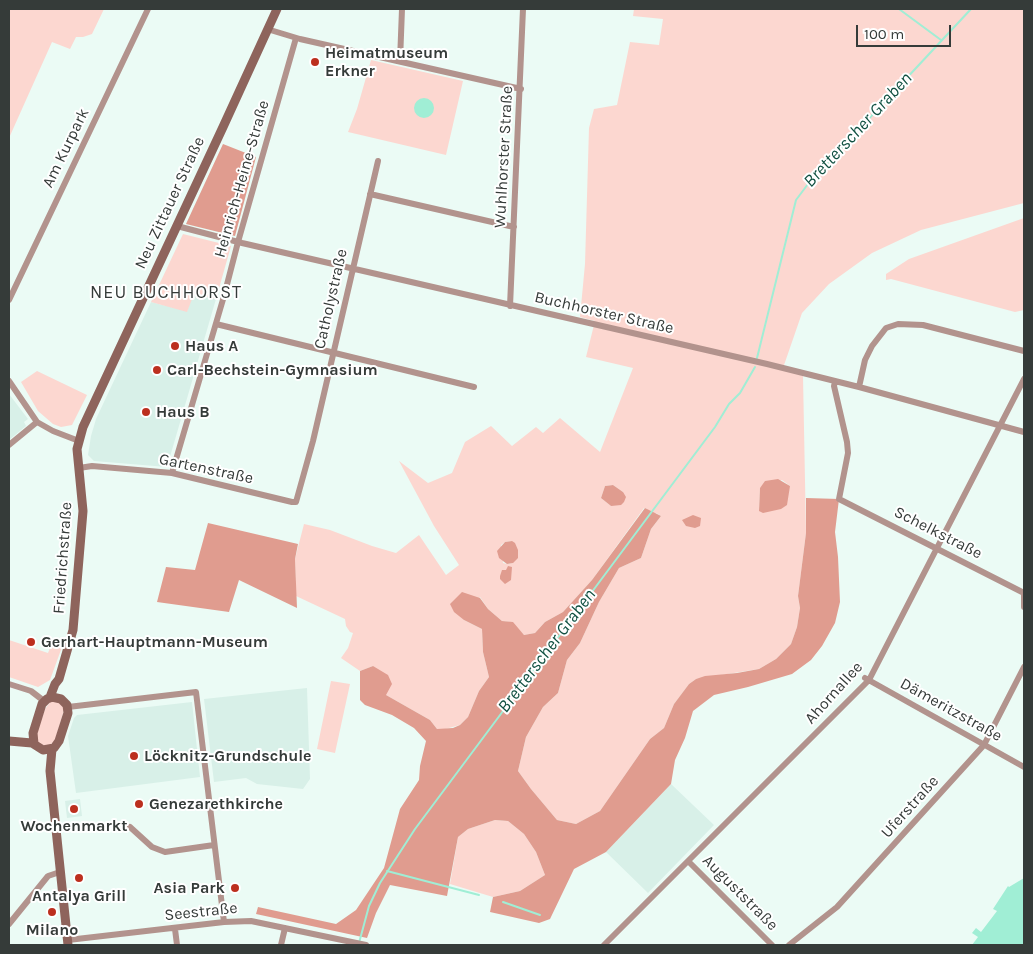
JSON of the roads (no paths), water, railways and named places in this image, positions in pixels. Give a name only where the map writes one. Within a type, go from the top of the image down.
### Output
[{"type":"main road","name":"Neu Zittauer Straße","points":[[79,468],[79,441],[85,422],[276,9]]},
{"type":"main road","name":"Friedrichstraße","points":[[33,733],[47,699],[59,679],[69,647],[74,622],[82,510],[79,468]]},
{"type":"main road","name":"Friedrichstraße","points":[[59,679],[61,698]]},
{"type":"main road","points":[[47,699],[61,698],[68,707],[59,741],[52,749],[50,771],[68,943]]},
{"type":"main road","points":[[10,741],[33,733],[32,739],[50,771]]},
{"type":"main road","points":[[10,741],[47,750],[52,749]]},
{"type":"street","name":"Am Kurpark","points":[[9,300],[148,9]]},
{"type":"street","points":[[400,61],[402,9]]},
{"type":"street","name":"Wuhlhorster Straße","points":[[510,306],[524,9]]},
{"type":"street","points":[[267,30],[521,89]]},
{"type":"street","name":"Heinrich-Heine-Straße","points":[[172,473],[296,38]]},
{"type":"street","name":"Catholystraße","points":[[296,502],[311,449],[378,161]]},
{"type":"street","points":[[370,194],[514,227]]},
{"type":"street","name":"Buchhorster Straße","points":[[177,226],[238,242],[835,381],[1024,432]]},
{"type":"street","points":[[216,324],[474,387]]},
{"type":"street","points":[[858,387],[865,360],[872,346],[886,328],[898,324],[923,325],[1024,352]]},
{"type":"street","name":"Ahornallee","points":[[604,945],[867,679],[1024,379]]},
{"type":"street","points":[[9,381],[37,422],[53,431],[79,441]]},
{"type":"street","name":"Schelkstraße","points":[[835,381],[834,386],[848,453],[839,499],[1024,594],[1024,608]]},
{"type":"street","points":[[9,445],[37,422]]},
{"type":"street","name":"Gartenstraße","points":[[79,468],[92,466],[172,473],[296,502]]},
{"type":"street","name":"Uferstraße","points":[[789,945],[837,908],[984,745],[1024,666]]},
{"type":"street","name":"Dämeritzstraße","points":[[867,679],[1024,766]]},
{"type":"street","points":[[9,684],[31,691],[47,699]]},
{"type":"street","points":[[68,707],[196,692],[224,922]]},
{"type":"street","points":[[130,827],[152,848],[165,852],[214,845]]},
{"type":"street","name":"Auguststraße","points":[[688,861],[772,945]]},
{"type":"street","points":[[9,924],[48,876],[60,872]]},
{"type":"street","name":"Seestraße","points":[[68,943],[224,922],[251,921],[364,945]]},
{"type":"street","points":[[281,945],[284,928]]},
{"type":"street","points":[[175,929],[177,945]]},
{"type":"waterway","points":[[899,9],[941,40]]},
{"type":"waterway","name":"Bretterscher Graben","points":[[757,358],[796,200],[808,184],[971,9]]},
{"type":"waterway","name":"Bretterscher Graben","points":[[359,943],[369,906],[380,883],[415,829],[715,427],[729,404],[740,393],[755,367]]},
{"type":"waterway","points":[[387,871],[479,895]]},
{"type":"waterway","points":[[503,902],[540,915]]},
{"type":"place","name":"Heimatmuseum Erkner","points":[[315,62]]},
{"type":"place","name":"Haus A","points":[[175,346]]},
{"type":"place","name":"Carl-Bechstein-Gymnasium","points":[[157,370]]},
{"type":"place","name":"Haus B","points":[[146,412]]},
{"type":"place","name":"Gerhart-Hauptmann-Museum","points":[[31,642]]},
{"type":"place","name":"Löcknitz-Grundschule","points":[[134,756]]},
{"type":"place","name":"Genezarethkirche","points":[[139,804]]},
{"type":"place","name":"Wochenmarkt","points":[[74,809]]},
{"type":"place","name":"Antalya Grill","points":[[79,878]]},
{"type":"place","name":"Asia Park","points":[[235,888]]},
{"type":"place","name":"Milano","points":[[52,912]]},
{"type":"district","name":"NEU BUCHHORST","points":[[166,293]]}]
